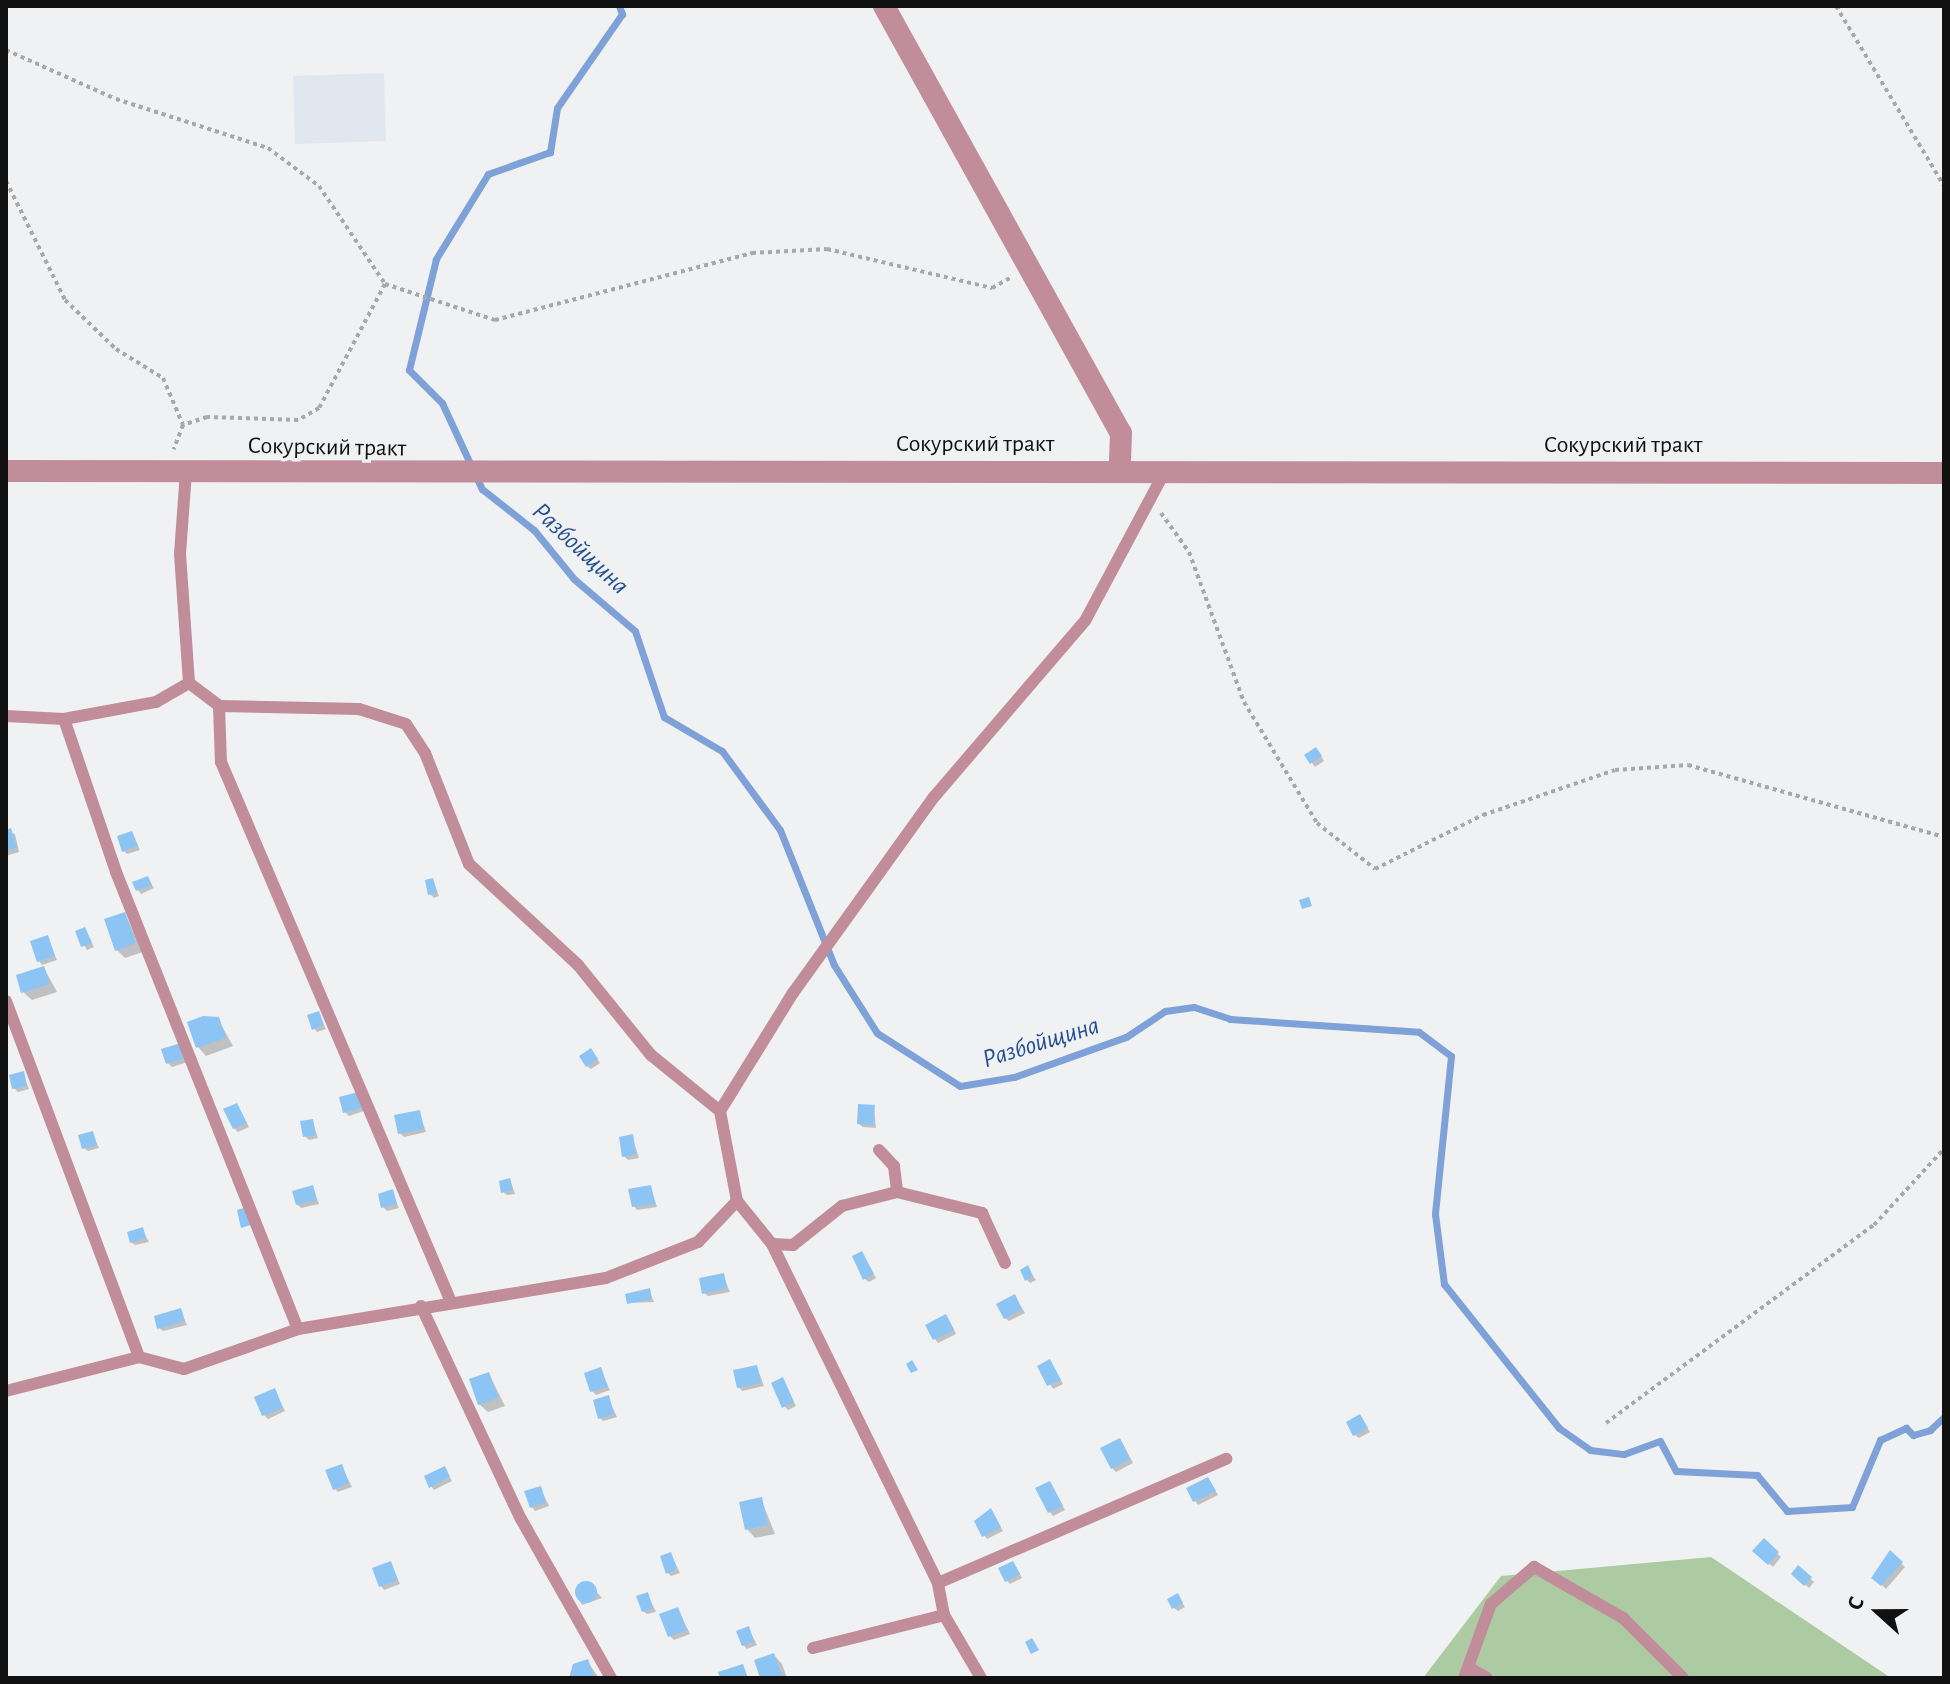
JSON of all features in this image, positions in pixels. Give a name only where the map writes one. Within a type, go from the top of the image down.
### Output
[{"type":"street","points":[[884,6],[1121,433],[1120,470]]},
{"type":"street","name":"Сокурский тракт","points":[[6,471],[389,475],[1120,470],[1944,473]]},
{"type":"lane","points":[[720,1111],[793,993],[934,797],[1085,621],[1154,504],[1165,471]]},
{"type":"lane","points":[[180,472],[180,554],[189,683],[219,706],[359,709],[406,724],[425,753],[469,864],[578,965],[651,1055],[720,1111],[737,1201],[772,1244],[938,1583],[944,1615],[981,1678]]},
{"type":"lane","points":[[6,716],[64,719],[156,702],[189,683]]},
{"type":"lane","points":[[219,706],[221,762],[451,1302]]},
{"type":"lane","points":[[64,719],[116,872],[298,1329]]},
{"type":"lane","points":[[6,1001],[139,1357]]},
{"type":"lane","points":[[879,1150],[894,1166],[897,1192]]},
{"type":"lane","points":[[772,1244],[793,1245],[842,1206],[897,1192],[982,1213],[1005,1263]]},
{"type":"lane","points":[[6,1391],[139,1357],[184,1369],[298,1329],[421,1306],[606,1278],[698,1242],[737,1201]]},
{"type":"lane","points":[[421,1306],[521,1519],[611,1678]]},
{"type":"lane","points":[[938,1583],[1226,1459]]},
{"type":"lane","points":[[1487,1678],[1468,1674],[1491,1604],[1534,1567],[1623,1618],[1683,1678]]},
{"type":"lane","points":[[813,1648],[944,1615]]},
{"type":"path","points":[[1836,6],[1944,186]]},
{"type":"path","points":[[6,50],[116,99],[268,148],[319,186],[385,284],[495,320],[752,253],[827,249],[992,288],[1031,266]]},
{"type":"path","points":[[6,182],[65,300],[116,349],[163,378],[183,425],[180,472]]},
{"type":"path","points":[[183,425],[234,414],[298,420],[319,408],[385,284]]},
{"type":"path","points":[[1154,504],[1189,552],[1244,702],[1309,809],[1375,869],[1483,815],[1615,770],[1688,765],[1944,837]]},
{"type":"path","points":[[1606,1423],[1874,1225],[1944,1149]]},
{"type":"shaded area","points":[[384,73],[386,141],[295,144],[293,76]]},
{"type":"green space","points":[[1711,1557],[1891,1678],[1423,1678],[1501,1576]]},
{"type":"building","points":[[1316,747],[1322,756],[1310,764],[1304,755]]},
{"type":"building","points":[[11,828],[17,848],[6,851],[6,830]]},
{"type":"building","points":[[132,831],[138,846],[122,852],[117,836]]},
{"type":"building","points":[[148,876],[152,885],[136,891],[132,882]]},
{"type":"building","points":[[433,878],[437,893],[428,895],[425,880]]},
{"type":"building","points":[[1309,897],[1312,906],[1302,909],[1299,900]]},
{"type":"building","points":[[125,912],[136,943],[115,951],[104,919]]},
{"type":"building","points":[[85,927],[92,943],[81,947],[75,931]]},
{"type":"building","points":[[48,935],[55,956],[37,962],[30,941]]},
{"type":"building","points":[[44,966],[50,984],[21,993],[16,975]]},
{"type":"building","points":[[319,1011],[324,1025],[312,1030],[307,1015]]},
{"type":"building","points":[[203,1016],[219,1017],[226,1038],[196,1048],[187,1022]]},
{"type":"building","points":[[181,1043],[185,1058],[166,1064],[161,1049]]},
{"type":"building","points":[[591,1048],[598,1059],[586,1067],[579,1056]]},
{"type":"building","points":[[24,1071],[27,1086],[12,1089],[9,1075]]},
{"type":"building","points":[[358,1092],[362,1108],[343,1113],[339,1097]]},
{"type":"building","points":[[237,1103],[247,1123],[233,1129],[223,1109]]},
{"type":"building","points":[[858,1104],[875,1105],[873,1125],[857,1124]]},
{"type":"building","points":[[420,1110],[424,1129],[398,1134],[394,1115]]},
{"type":"building","points":[[313,1119],[316,1135],[303,1137],[300,1121]]},
{"type":"building","points":[[93,1131],[97,1145],[82,1149],[78,1135]]},
{"type":"building","points":[[633,1134],[636,1154],[622,1157],[619,1137]]},
{"type":"building","points":[[510,1178],[513,1190],[501,1193],[499,1181]]},
{"type":"building","points":[[313,1185],[317,1200],[296,1205],[292,1191]]},
{"type":"building","points":[[651,1185],[655,1204],[632,1207],[628,1189]]},
{"type":"building","points":[[393,1189],[397,1204],[381,1208],[378,1194]]},
{"type":"building","points":[[247,1207],[251,1225],[241,1228],[237,1210]]},
{"type":"building","points":[[143,1227],[146,1238],[130,1243],[127,1232]]},
{"type":"building","points":[[862,1251],[874,1274],[863,1280],[852,1256]]},
{"type":"building","points":[[1028,1265],[1033,1276],[1025,1281],[1020,1270]]},
{"type":"building","points":[[724,1273],[727,1288],[702,1294],[699,1278]]},
{"type":"building","points":[[650,1288],[652,1299],[627,1304],[625,1294]]},
{"type":"building","points":[[1015,1294],[1022,1309],[1004,1319],[996,1304]]},
{"type":"building","points":[[181,1308],[185,1321],[157,1329],[154,1316]]},
{"type":"building","points":[[946,1314],[954,1330],[933,1340],[925,1325]]},
{"type":"building","points":[[1050,1359],[1061,1380],[1047,1386],[1037,1366]]},
{"type":"building","points":[[912,1360],[918,1370],[911,1373],[906,1364]]},
{"type":"building","points":[[757,1365],[761,1383],[737,1388],[733,1370]]},
{"type":"building","points":[[601,1367],[608,1387],[590,1392],[584,1373]]},
{"type":"building","points":[[489,1372],[498,1398],[478,1405],[469,1379]]},
{"type":"building","points":[[783,1377],[794,1402],[782,1408],[771,1383]]},
{"type":"building","points":[[275,1388],[283,1408],[262,1416],[254,1397]]},
{"type":"building","points":[[609,1395],[614,1414],[598,1419],[593,1400]]},
{"type":"building","points":[[1360,1414],[1368,1428],[1353,1436],[1346,1422]]},
{"type":"building","points":[[1120,1438],[1130,1459],[1111,1469],[1100,1448]]},
{"type":"building","points":[[342,1464],[349,1483],[333,1490],[325,1470]]},
{"type":"building","points":[[445,1466],[450,1477],[429,1488],[424,1476]]},
{"type":"building","points":[[1208,1477],[1216,1491],[1193,1502],[1186,1488]]},
{"type":"building","points":[[1050,1481],[1063,1506],[1048,1513],[1035,1488]]},
{"type":"building","points":[[541,1486],[546,1502],[530,1508],[524,1491]]},
{"type":"building","points":[[762,1497],[768,1525],[745,1530],[739,1502]]},
{"type":"building","points":[[991,1508],[1001,1527],[982,1537],[974,1521]]},
{"type":"building","points":[[1764,1538],[1779,1552],[1768,1565],[1752,1551]]},
{"type":"building","points":[[1890,1550],[1903,1562],[1881,1586],[1871,1578]]},
{"type":"building","points":[[671,1552],[677,1569],[666,1574],[660,1556]]},
{"type":"building","points":[[391,1561],[398,1580],[379,1587],[372,1568]]},
{"type":"building","points":[[1013,1561],[1020,1574],[1005,1582],[998,1568]]},
{"type":"building","points":[[1798,1565],[1812,1577],[1804,1586],[1791,1574]]},
{"type":"building","points":[[586,1581],[594,1584],[597,1592],[594,1600],[586,1603],[578,1600],[575,1592],[578,1584]]},
{"type":"building","points":[[648,1592],[653,1608],[642,1612],[636,1596]]},
{"type":"building","points":[[1178,1593],[1183,1603],[1172,1609],[1167,1599]]},
{"type":"building","points":[[678,1607],[687,1630],[668,1637],[659,1614]]},
{"type":"building","points":[[749,1626],[754,1641],[742,1646],[736,1631]]},
{"type":"building","points":[[1032,1638],[1039,1650],[1031,1654],[1025,1642]]},
{"type":"building","points":[[774,1653],[783,1678],[760,1678],[754,1660]]},
{"type":"building","points":[[588,1659],[595,1678],[569,1678],[573,1664]]},
{"type":"building","points":[[743,1664],[748,1678],[720,1678],[718,1672]]},
{"type":"waterway","name":"Разбойщина","points":[[619,6],[622,14],[557,108],[550,152],[488,174],[436,259],[409,370],[442,403],[482,489],[534,530],[574,579],[635,631],[664,717],[722,751],[780,830],[834,965],[877,1033],[960,1086],[1014,1077],[1126,1037],[1165,1011],[1194,1007],[1230,1019],[1419,1032],[1451,1056],[1435,1214],[1444,1284],[1559,1428],[1590,1450],[1624,1454],[1660,1441],[1676,1471],[1757,1475],[1787,1511],[1852,1507],[1880,1440],[1906,1428],[1913,1435],[1930,1430],[1944,1417]]}]
